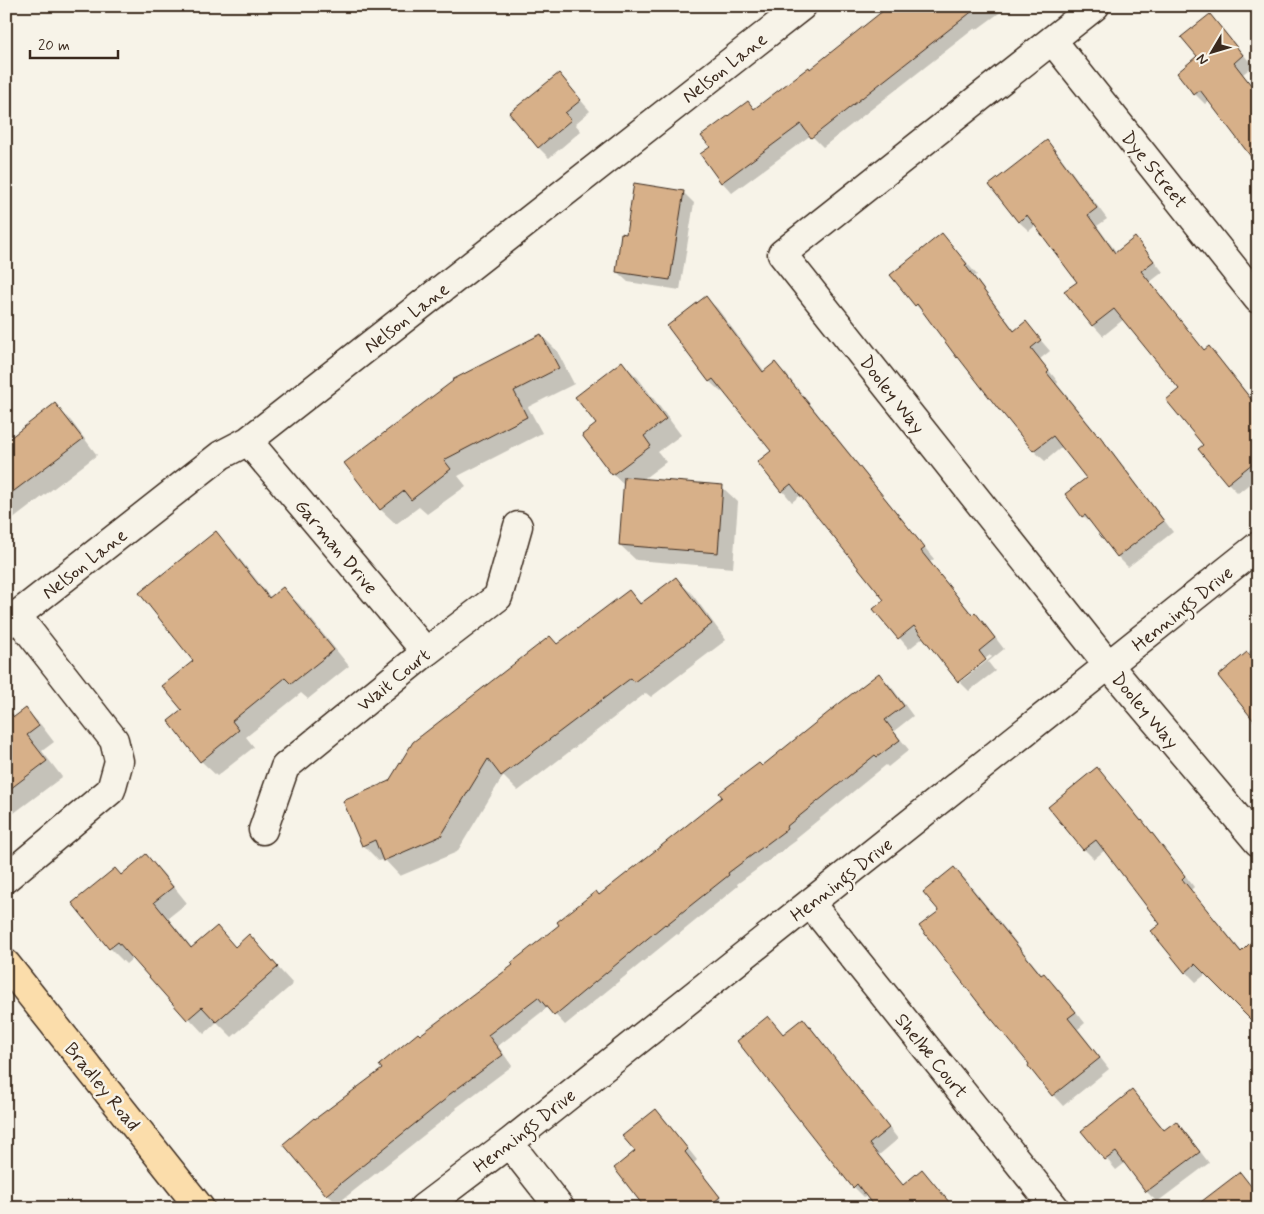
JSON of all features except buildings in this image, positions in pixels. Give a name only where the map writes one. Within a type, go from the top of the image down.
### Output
[{"type":"main road","name":"Bradley Road","points":[[6,964],[200,1208]]},
{"type":"street","name":"Nelson Lane","points":[[12,620],[221,455],[248,441],[802,6]]},
{"type":"street","name":"Dooley Way","points":[[1096,6],[782,254],[1109,666],[1258,842]]},
{"type":"street","name":"Dye Street","points":[[1052,40],[1258,299]]},
{"type":"street","name":"Garman Drive","points":[[248,441],[426,652]]},
{"type":"street","name":"Wait Court","points":[[263,830],[285,767],[426,652],[498,597],[518,526]]},
{"type":"street","name":"Hennings Drive","points":[[423,1208],[509,1143],[1258,546]]},
{"type":"street","points":[[6,878],[111,790],[119,761],[114,740],[12,620]]},
{"type":"street","name":"Shelbe Court","points":[[810,903],[1055,1208]]},
{"type":"street","points":[[509,1143],[560,1208]]}]
